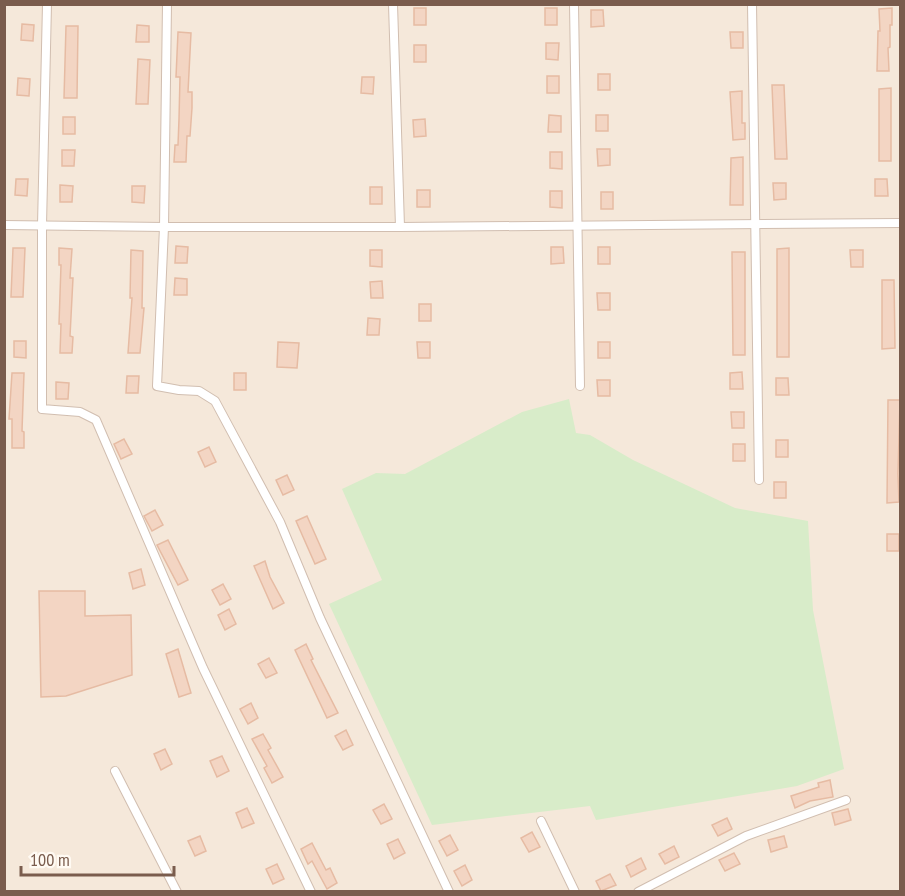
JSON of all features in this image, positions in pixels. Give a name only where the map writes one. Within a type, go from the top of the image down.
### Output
[{"type":"street","points":[[47,4],[42,225],[42,409],[80,412],[96,420],[202,668],[311,891]]},
{"type":"street","points":[[167,4],[164,227],[157,386],[199,391],[215,401],[279,522],[320,618],[448,891]]},
{"type":"street","points":[[393,4],[400,227]]},
{"type":"street","points":[[574,4],[580,386]]},
{"type":"street","points":[[752,4],[759,480]]},
{"type":"street","points":[[4,225],[400,227],[900,223]]},
{"type":"street","points":[[116,771],[177,891]]},
{"type":"street","points":[[638,891],[746,836],[846,800]]},
{"type":"street","points":[[541,821],[575,891]]},
{"type":"shaded area","points":[[5,5],[900,5],[900,891],[5,891]]},
{"type":"green space","points":[[569,399],[576,433],[590,435],[633,460],[735,508],[808,521],[813,610],[844,769],[797,786],[596,820],[590,806],[432,825],[329,604],[382,580],[342,489],[376,473],[405,474],[522,412]]},
{"type":"building","points":[[414,8],[426,8],[426,25],[414,25]]},
{"type":"building","points":[[545,8],[557,8],[557,25],[545,25]]},
{"type":"building","points":[[892,8],[890,47],[888,48],[889,71],[877,71],[879,9]]},
{"type":"building","points":[[591,10],[603,10],[604,26],[591,27]]},
{"type":"building","points":[[22,24],[34,25],[33,41],[21,40]]},
{"type":"building","points":[[137,25],[149,26],[149,42],[136,42]]},
{"type":"building","points":[[66,26],[78,26],[77,98],[64,98]]},
{"type":"building","points":[[178,32],[191,33],[188,92],[192,92],[192,108],[190,136],[187,136],[186,162],[174,162],[175,145],[178,145],[179,119],[180,77],[176,77]]},
{"type":"building","points":[[730,32],[743,32],[743,48],[731,48]]},
{"type":"building","points":[[546,43],[559,43],[558,60],[546,59]]},
{"type":"building","points":[[414,45],[426,45],[426,62],[414,62]]},
{"type":"building","points":[[138,59],[150,60],[148,104],[136,104]]},
{"type":"building","points":[[598,74],[610,74],[610,90],[598,90]]},
{"type":"building","points":[[547,76],[559,76],[559,93],[547,93]]},
{"type":"building","points":[[362,77],[374,77],[373,94],[361,93]]},
{"type":"building","points":[[18,78],[30,79],[29,96],[17,95]]},
{"type":"building","points":[[772,85],[784,85],[787,159],[775,159]]},
{"type":"building","points":[[891,88],[891,161],[879,161],[879,89]]},
{"type":"building","points":[[742,91],[742,123],[745,123],[745,139],[733,140],[730,92]]},
{"type":"building","points":[[549,115],[561,116],[561,132],[548,132]]},
{"type":"building","points":[[596,115],[608,115],[608,131],[596,131]]},
{"type":"building","points":[[63,117],[75,117],[75,134],[63,134]]},
{"type":"building","points":[[425,119],[426,136],[414,137],[413,120]]},
{"type":"building","points":[[597,149],[610,149],[610,165],[598,166]]},
{"type":"building","points":[[62,150],[75,150],[74,166],[62,166]]},
{"type":"building","points":[[550,152],[562,152],[562,169],[550,168]]},
{"type":"building","points":[[743,157],[743,205],[730,205],[731,158]]},
{"type":"building","points":[[16,179],[28,179],[27,196],[15,195]]},
{"type":"building","points":[[875,179],[887,179],[888,196],[875,196]]},
{"type":"building","points":[[773,183],[786,183],[786,199],[774,200]]},
{"type":"building","points":[[60,185],[73,186],[72,202],[60,202]]},
{"type":"building","points":[[132,186],[145,186],[144,203],[132,202]]},
{"type":"building","points":[[370,187],[382,187],[382,204],[370,204]]},
{"type":"building","points":[[417,190],[430,190],[430,207],[417,207]]},
{"type":"building","points":[[550,191],[562,191],[562,208],[550,207]]},
{"type":"building","points":[[601,192],[613,192],[613,209],[601,209]]},
{"type":"building","points":[[176,246],[188,247],[187,263],[175,263]]},
{"type":"building","points":[[551,247],[563,247],[564,263],[551,264]]},
{"type":"building","points":[[598,247],[610,247],[610,264],[598,264]]},
{"type":"building","points":[[13,248],[25,248],[23,297],[11,297]]},
{"type":"building","points":[[59,248],[72,249],[70,336],[73,337],[72,353],[60,353],[61,265],[59,265]]},
{"type":"building","points":[[789,248],[789,357],[777,357],[777,249]]},
{"type":"building","points":[[131,250],[143,251],[142,308],[144,308],[140,353],[128,353],[132,298],[130,298]]},
{"type":"building","points":[[370,250],[382,250],[382,267],[370,266]]},
{"type":"building","points":[[850,250],[863,250],[863,267],[851,267]]},
{"type":"building","points":[[732,252],[745,252],[745,355],[733,355]]},
{"type":"building","points":[[175,278],[187,279],[187,295],[174,295]]},
{"type":"building","points":[[882,280],[894,280],[895,348],[882,349]]},
{"type":"building","points":[[382,281],[383,298],[371,298],[370,282]]},
{"type":"building","points":[[597,293],[610,293],[610,310],[598,310]]},
{"type":"building","points":[[419,304],[431,304],[431,321],[419,321]]},
{"type":"building","points":[[368,318],[380,319],[379,335],[367,335]]},
{"type":"building","points":[[14,341],[26,341],[26,358],[14,357]]},
{"type":"building","points":[[278,342],[299,343],[297,368],[277,367]]},
{"type":"building","points":[[417,342],[430,342],[430,358],[418,358]]},
{"type":"building","points":[[598,342],[610,342],[610,358],[598,358]]},
{"type":"building","points":[[742,372],[743,389],[730,389],[730,373]]},
{"type":"building","points":[[12,373],[24,373],[22,431],[24,432],[24,448],[12,448],[12,419],[9,419]]},
{"type":"building","points":[[234,373],[246,373],[246,390],[234,390]]},
{"type":"building","points":[[127,376],[139,376],[138,393],[126,393]]},
{"type":"building","points":[[776,378],[788,378],[789,395],[776,395]]},
{"type":"building","points":[[597,380],[610,380],[610,396],[598,396]]},
{"type":"building","points":[[56,382],[69,383],[68,399],[56,399]]},
{"type":"building","points":[[888,400],[900,400],[899,502],[887,503]]},
{"type":"building","points":[[731,412],[744,412],[744,428],[732,428]]},
{"type":"building","points":[[124,439],[132,454],[121,459],[114,444]]},
{"type":"building","points":[[776,440],[788,440],[788,457],[776,457]]},
{"type":"building","points":[[733,444],[745,444],[745,461],[733,461]]},
{"type":"building","points":[[209,447],[216,462],[205,467],[198,452]]},
{"type":"building","points":[[287,475],[294,490],[283,495],[276,480]]},
{"type":"building","points":[[774,482],[786,482],[786,498],[774,498]]},
{"type":"building","points":[[155,510],[163,525],[152,531],[144,516]]},
{"type":"building","points":[[307,516],[326,559],[315,564],[296,521]]},
{"type":"building","points":[[887,534],[899,534],[899,551],[887,551]]},
{"type":"building","points":[[168,540],[188,580],[178,585],[157,545]]},
{"type":"building","points":[[265,561],[270,577],[284,603],[273,609],[254,566]]},
{"type":"building","points":[[141,569],[145,585],[133,589],[129,573]]},
{"type":"building","points":[[223,584],[231,599],[220,605],[212,590]]},
{"type":"building","points":[[39,591],[85,591],[85,616],[131,615],[132,675],[66,696],[41,697]]},
{"type":"building","points":[[229,609],[236,624],[225,630],[218,615]]},
{"type":"building","points":[[306,644],[313,659],[311,660],[338,713],[327,718],[295,650]]},
{"type":"building","points":[[178,649],[191,693],[179,697],[166,654]]},
{"type":"building","points":[[269,658],[277,673],[266,678],[258,664]]},
{"type":"building","points":[[251,703],[258,718],[248,724],[240,709]]},
{"type":"building","points":[[346,730],[353,745],[343,750],[335,736]]},
{"type":"building","points":[[263,734],[271,748],[268,750],[283,777],[272,783],[264,768],[267,766],[252,739]]},
{"type":"building","points":[[165,749],[172,764],[161,770],[154,754]]},
{"type":"building","points":[[222,756],[229,771],[217,777],[210,761]]},
{"type":"building","points":[[830,780],[833,797],[810,801],[795,808],[791,796],[819,787],[818,783]]},
{"type":"building","points":[[384,804],[392,819],[381,824],[373,810]]},
{"type":"building","points":[[247,808],[254,823],[242,828],[236,813]]},
{"type":"building","points":[[848,809],[851,820],[835,825],[832,813]]},
{"type":"building","points":[[727,818],[732,829],[718,836],[712,825]]},
{"type":"building","points":[[532,832],[540,847],[529,852],[521,838]]},
{"type":"building","points":[[450,835],[458,850],[447,856],[439,841]]},
{"type":"building","points":[[200,836],[206,851],[195,856],[188,841]]},
{"type":"building","points":[[784,836],[787,847],[771,852],[768,840]]},
{"type":"building","points":[[398,839],[405,853],[394,859],[387,844]]},
{"type":"building","points":[[312,843],[326,870],[330,868],[337,883],[327,889],[312,861],[308,864],[301,849]]},
{"type":"building","points":[[674,846],[679,857],[665,864],[659,854]]},
{"type":"building","points":[[734,853],[740,864],[725,871],[719,860]]},
{"type":"building","points":[[641,858],[646,869],[631,877],[626,866]]},
{"type":"building","points":[[277,864],[284,879],[273,884],[266,869]]},
{"type":"building","points":[[465,865],[472,880],[462,886],[454,871]]},
{"type":"building","points":[[610,874],[616,885],[601,891],[596,881]]}]
